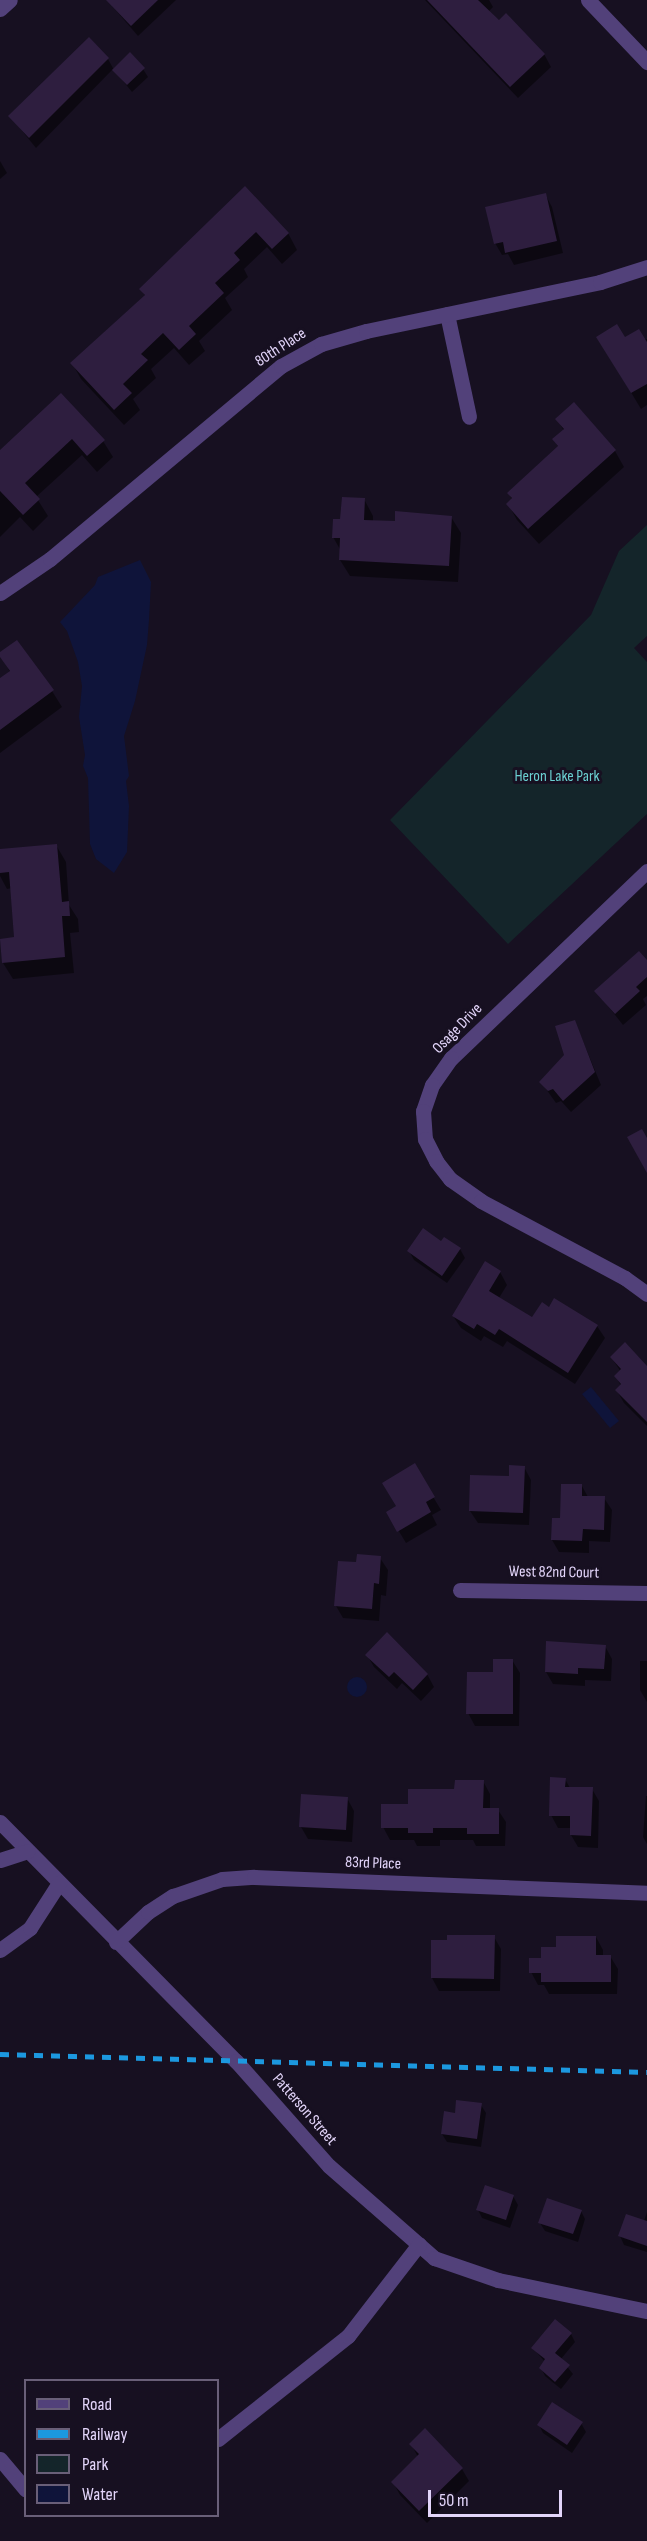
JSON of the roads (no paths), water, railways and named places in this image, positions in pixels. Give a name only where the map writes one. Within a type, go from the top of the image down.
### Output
[{"type":"street","points":[[0,9],[10,0]]},
{"type":"street","points":[[588,0],[647,62]]},
{"type":"street","name":"80th Place","points":[[0,593],[50,559],[281,366],[321,344],[366,331],[600,282],[647,267]]},
{"type":"street","points":[[447,314],[469,417]]},
{"type":"street","name":"Osage Drive","points":[[647,871],[451,1058],[432,1085],[423,1111],[425,1140],[436,1161],[450,1179],[481,1201],[625,1278],[647,1294]]},
{"type":"street","name":"West 82nd Court","points":[[460,1590],[647,1593]]},
{"type":"street","name":"Patterson Street","points":[[0,1822],[236,2061],[328,2166],[434,2258],[498,2280],[647,2311]]},
{"type":"street","points":[[0,1860],[28,1851]]},
{"type":"street","name":"83rd Place","points":[[116,1942],[148,1912],[173,1896],[222,1880],[254,1877],[647,1893]]},
{"type":"street","points":[[0,1950],[30,1928],[58,1883]]},
{"type":"street","points":[[219,2438],[348,2336],[419,2244]]},
{"type":"street","points":[[0,2459],[24,2488]]},
{"type":"water","points":[[140,560],[151,582],[147,645],[135,701],[124,736],[129,776],[126,781],[129,806],[127,852],[114,873],[96,859],[90,844],[88,778],[83,766],[85,755],[79,717],[82,686],[78,662],[67,631],[60,622],[95,585],[98,577]]},
{"type":"water","points":[[591,1387],[619,1421],[610,1428],[582,1394]]},
{"type":"water","points":[[357,1677],[364,1680],[367,1687],[364,1694],[357,1697],[350,1694],[347,1687],[350,1680]]},
{"type":"railway","points":[[0,2054],[647,2072]]},
{"type":"park label","name":"Heron Lake Park","points":[[557,777]]}]
